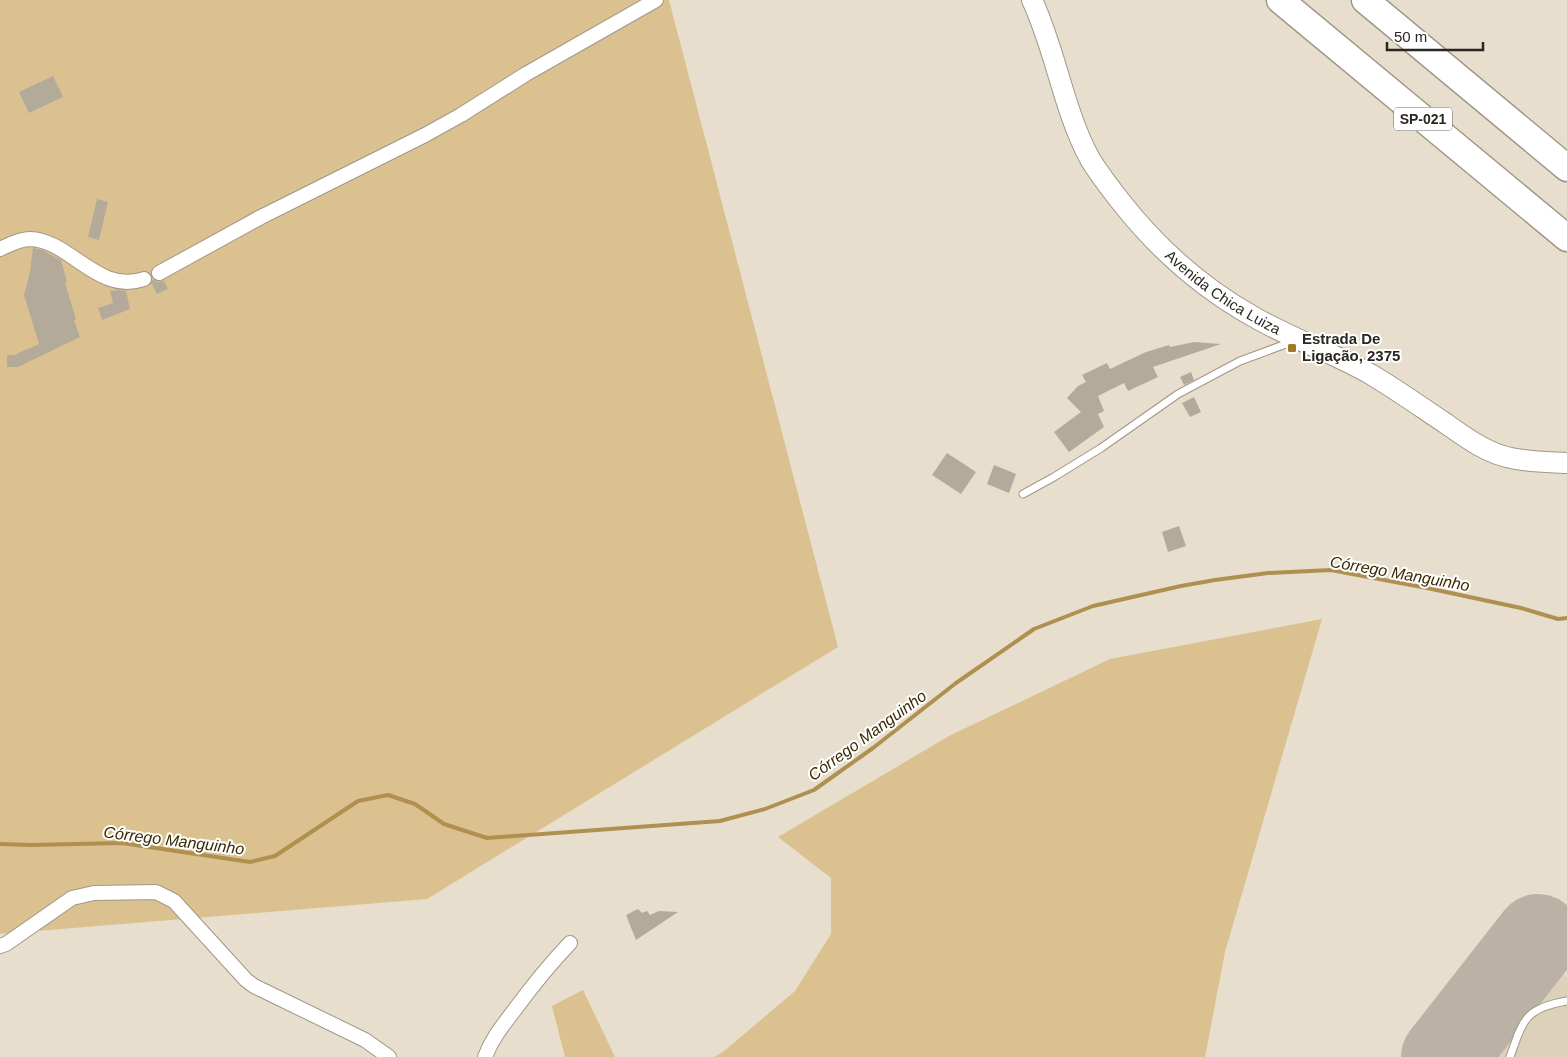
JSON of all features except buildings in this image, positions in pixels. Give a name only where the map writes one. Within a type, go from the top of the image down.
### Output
[{"type":"highway","name":"SP-021","points":[[1280,0],[1567,238]]},
{"type":"highway","points":[[1364,0],[1567,168]]},
{"type":"main road","name":"Avenida Chica Luiza","points":[[1032,0],[1041,21],[1076,128],[1091,160],[1139,225],[1200,283],[1254,317],[1360,368],[1388,384],[1475,443],[1492,452],[1510,458],[1567,463]]},
{"type":"street","points":[[159,273],[261,217],[454,119],[526,74],[656,0]]},
{"type":"street","points":[[0,249],[28,239],[39,240],[50,244],[96,273],[111,279],[132,282],[144,279]]},
{"type":"street","points":[[0,946],[6,944],[72,898],[94,893],[156,892],[174,900],[246,980],[254,986],[365,1040],[389,1057]]},
{"type":"street","points":[[485,1057],[491,1041],[507,1019],[548,966],[570,943]]},
{"type":"lane","points":[[1023,494],[1101,448],[1178,394],[1240,361],[1298,339]]},
{"type":"lane","points":[[1510,1057],[1521,1027],[1530,1014],[1567,1001]]},
{"type":"shaded area","points":[[0,0],[669,0],[838,647],[427,899],[0,934]]},
{"type":"shaded area","points":[[1322,619],[1225,952],[1205,1057],[714,1057],[723,1052],[795,991],[831,934],[831,878],[778,837],[949,736],[1110,659]]},
{"type":"shaded area","points":[[1523,925],[1551,948],[1567,979],[1567,1057],[1418,1057]]},
{"type":"shaded area","points":[[583,990],[615,1057],[565,1057],[552,1006]]},
{"type":"waterway","name":"Córrego Manguinho","points":[[0,844],[122,843],[250,862],[275,856],[358,801],[388,795],[415,804],[444,824],[487,838],[720,821],[765,809],[814,790],[873,748],[956,683],[1034,629],[1093,606],[1215,580],[1268,573],[1331,570],[1521,608],[1558,619],[1567,618]]},
{"type":"runway","points":[[1444,1057],[1538,937]]},
{"type":"place","name":"Estrada De Ligação, 2375","points":[[1292,348]]}]
